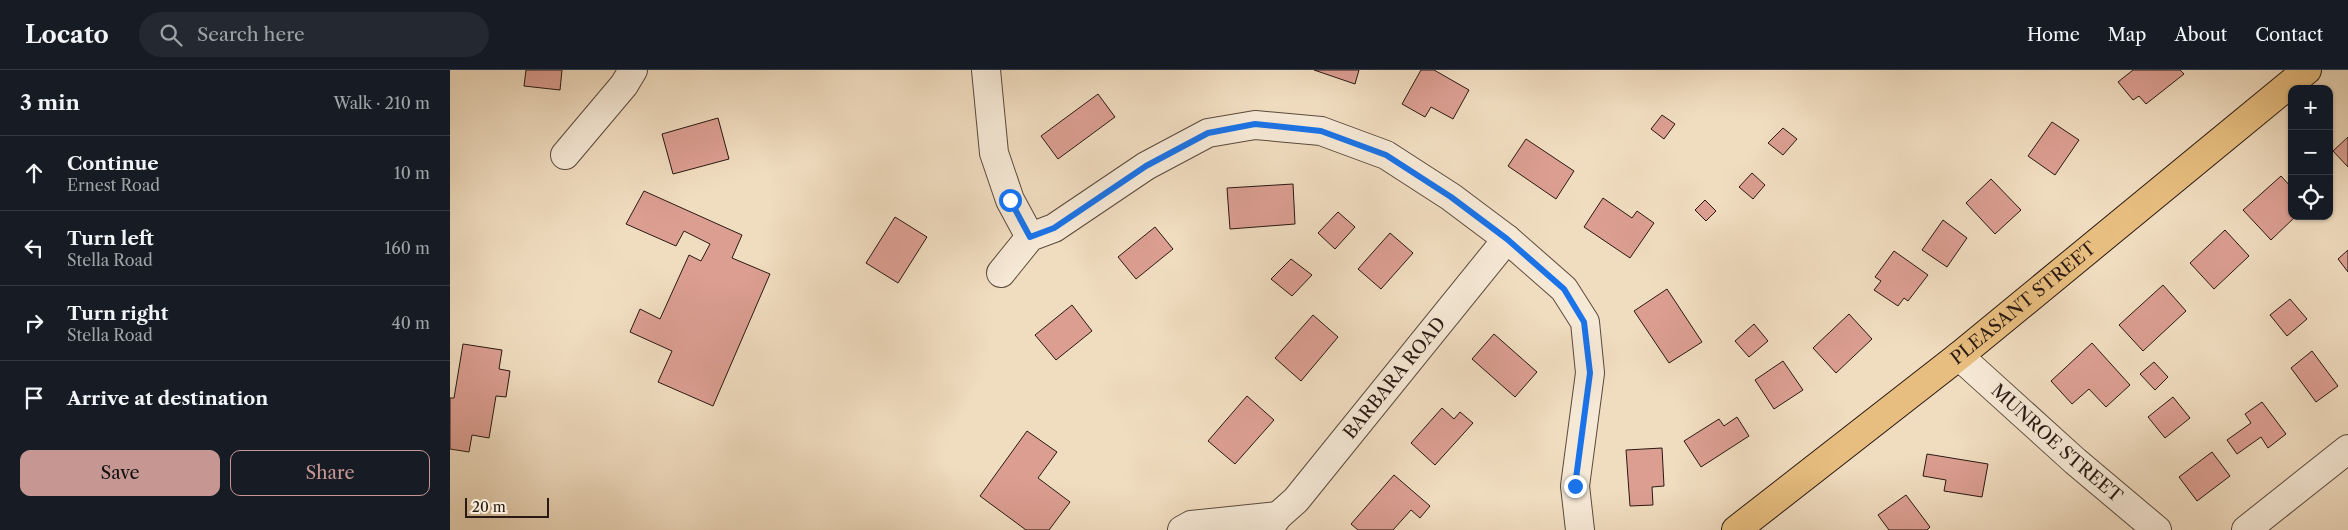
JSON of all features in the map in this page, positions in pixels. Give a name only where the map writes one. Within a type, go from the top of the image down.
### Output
[{"type":"main road","name":"PLEASANT STREET","points":[[1736,530],[1959,356],[2307,70]]},
{"type":"street","points":[[565,155],[624,85],[633,70]]},
{"type":"street","points":[[986,70],[994,153],[1010,200],[1030,237]]},
{"type":"street","points":[[1001,273],[1030,237],[1054,228],[1146,166],[1208,133],[1255,124],[1321,131],[1386,155],[1451,197],[1507,239],[1564,289],[1584,322],[1590,373],[1575,486],[1580,530]]},
{"type":"street","name":"BARBARA ROAD","points":[[1182,530],[1191,525],[1273,523],[1296,500],[1507,239]]},
{"type":"street","name":"MUNROE STREET","points":[[1959,356],[2074,461],[2156,530]]},
{"type":"street","points":[[2246,530],[2348,449]]},
{"type":"building","points":[[526,70],[562,70],[560,90],[524,86]]},
{"type":"building","points":[[1314,70],[1359,70],[1355,84]]},
{"type":"building","points":[[1421,70],[1434,70],[1469,90],[1453,119],[1431,107],[1425,117],[1402,104]]},
{"type":"building","points":[[2133,70],[2180,70],[2184,74],[2146,104],[2139,96],[2133,100],[2118,82]]},
{"type":"building","points":[[1098,94],[1115,117],[1058,159],[1041,136]]},
{"type":"building","points":[[1662,115],[1675,124],[1664,139],[1651,129]]},
{"type":"building","points":[[718,118],[729,159],[673,174],[662,134]]},
{"type":"building","points":[[2052,122],[2079,140],[2055,175],[2028,156]]},
{"type":"building","points":[[1783,128],[1797,139],[1783,155],[1768,143]]},
{"type":"building","points":[[2348,137],[2348,167],[2333,151]]},
{"type":"building","points":[[1526,139],[1574,171],[1556,199],[1508,166]]},
{"type":"building","points":[[1752,173],[1765,185],[1753,199],[1739,187]]},
{"type":"building","points":[[2281,176],[2288,184],[2288,220],[2292,220],[2271,240],[2243,210]]},
{"type":"building","points":[[1991,179],[2021,210],[1995,234],[1966,203]]},
{"type":"building","points":[[1293,184],[1295,224],[1230,229],[1227,188]]},
{"type":"building","points":[[644,191],[742,235],[732,258],[770,274],[713,406],[658,382],[672,351],[630,332],[640,309],[660,319],[689,255],[701,261],[710,244],[684,231],[676,246],[626,224]]},
{"type":"building","points":[[1603,198],[1632,218],[1637,211],[1654,223],[1630,258],[1584,227]]},
{"type":"building","points":[[1705,200],[1716,211],[1706,221],[1695,210]]},
{"type":"building","points":[[1338,212],[1355,227],[1335,249],[1318,233]]},
{"type":"building","points":[[895,217],[927,237],[898,283],[866,263]]},
{"type":"building","points":[[1943,220],[1967,238],[1947,267],[1922,250]]},
{"type":"building","points":[[1155,227],[1173,249],[1136,279],[1118,257]]},
{"type":"building","points":[[2225,230],[2249,256],[2214,289],[2190,263]]},
{"type":"building","points":[[1390,233],[1413,253],[1381,289],[1358,269]]},
{"type":"building","points":[[2348,250],[2348,272],[2338,259]]},
{"type":"building","points":[[1894,251],[1928,275],[1908,301],[1904,298],[1898,306],[1874,290],[1881,281],[1875,277]]},
{"type":"building","points":[[1291,259],[1312,275],[1292,296],[1271,279]]},
{"type":"building","points":[[2163,285],[2186,311],[2143,351],[2119,325]]},
{"type":"building","points":[[1667,289],[1702,342],[1669,363],[1634,311]]},
{"type":"building","points":[[2290,299],[2307,319],[2287,336],[2270,315]]},
{"type":"building","points":[[1072,305],[1092,331],[1056,360],[1035,335]]},
{"type":"building","points":[[1849,314],[1872,339],[1836,373],[1813,348]]},
{"type":"building","points":[[1313,315],[1338,337],[1301,381],[1275,358]]},
{"type":"building","points":[[1754,324],[1768,341],[1749,357],[1735,341]]},
{"type":"building","points":[[1494,334],[1537,372],[1515,397],[1472,359]]},
{"type":"building","points":[[2092,343],[2130,385],[2106,407],[2089,389],[2072,404],[2051,381]]},
{"type":"building","points":[[463,344],[502,350],[499,369],[510,371],[506,397],[496,396],[489,438],[472,435],[469,452],[450,449],[450,398],[454,398]]},
{"type":"building","points":[[2312,351],[2338,386],[2316,402],[2291,368]]},
{"type":"building","points":[[1783,361],[1803,390],[1774,409],[1755,380]]},
{"type":"building","points":[[2154,362],[2168,377],[2155,390],[2140,374]]},
{"type":"building","points":[[1247,396],[1274,420],[1235,464],[1208,441]]},
{"type":"building","points":[[2173,397],[2190,418],[2165,438],[2148,417]]},
{"type":"building","points":[[2262,402],[2286,434],[2268,448],[2261,437],[2237,454],[2227,440],[2251,423],[2245,414]]},
{"type":"building","points":[[1442,408],[1454,419],[1460,412],[1473,423],[1435,465],[1411,443]]},
{"type":"building","points":[[1737,417],[1749,436],[1701,467],[1684,441],[1719,419],[1724,426]]},
{"type":"building","points":[[1027,431],[1057,452],[1038,478],[1070,502],[1049,530],[1026,530],[980,496]]},
{"type":"building","points":[[1662,448],[1664,486],[1652,487],[1653,505],[1630,506],[1626,450]]},
{"type":"building","points":[[2212,452],[2230,476],[2197,501],[2179,477]]},
{"type":"building","points":[[1927,454],[1988,464],[1982,497],[1944,491],[1946,480],[1923,476]]},
{"type":"building","points":[[1394,475],[1430,506],[1420,518],[1411,510],[1393,530],[1358,530],[1351,524]]},
{"type":"building","points":[[1906,495],[1930,527],[1927,530],[1889,530],[1878,515]]},
{"type":"route","points":[[1010,200],[1030,237],[1054,228],[1146,166],[1208,133],[1255,124],[1321,131],[1386,155],[1451,197],[1507,239],[1564,289],[1584,322],[1590,373],[1575,486]]}]
